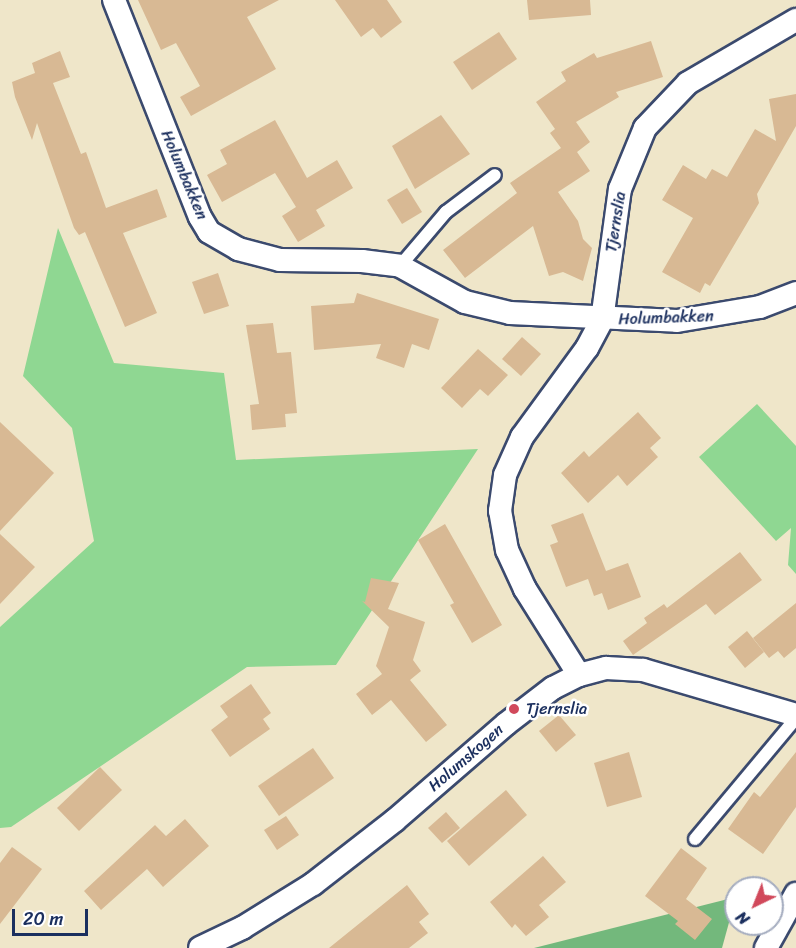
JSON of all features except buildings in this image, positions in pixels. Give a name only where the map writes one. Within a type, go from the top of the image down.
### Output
[{"type":"street","name":"Holumbakken","points":[[114,0],[200,217],[209,231],[238,249],[280,260],[362,261],[400,266],[465,302],[488,309],[602,320],[665,321],[721,316],[796,293]]},
{"type":"street","name":"Tjernslia","points":[[579,675],[514,569],[500,511],[505,475],[522,437],[587,348],[602,320],[620,189],[645,128],[688,83],[796,20]]},
{"type":"street","name":"Holumskogen","points":[[200,948],[242,928],[313,884],[394,821],[506,724],[554,688],[579,675],[606,668],[643,670],[796,717]]},
{"type":"street","points":[[766,948],[796,894]]},
{"type":"lane","points":[[400,266],[457,201],[495,175]]},
{"type":"lane","points":[[695,840],[796,717]]},
{"type":"green space","points":[[58,228],[114,363],[224,373],[236,460],[478,449],[336,665],[247,667],[11,827],[0,828],[0,627],[94,541],[72,428],[23,376]]},
{"type":"green space","points":[[757,404],[796,446],[796,574],[788,565],[791,528],[776,541],[699,457]]},
{"type":"green space","points":[[724,900],[725,936],[722,948],[534,948]]},
{"type":"place","name":"Tjernslia","points":[[514,709]]}]
